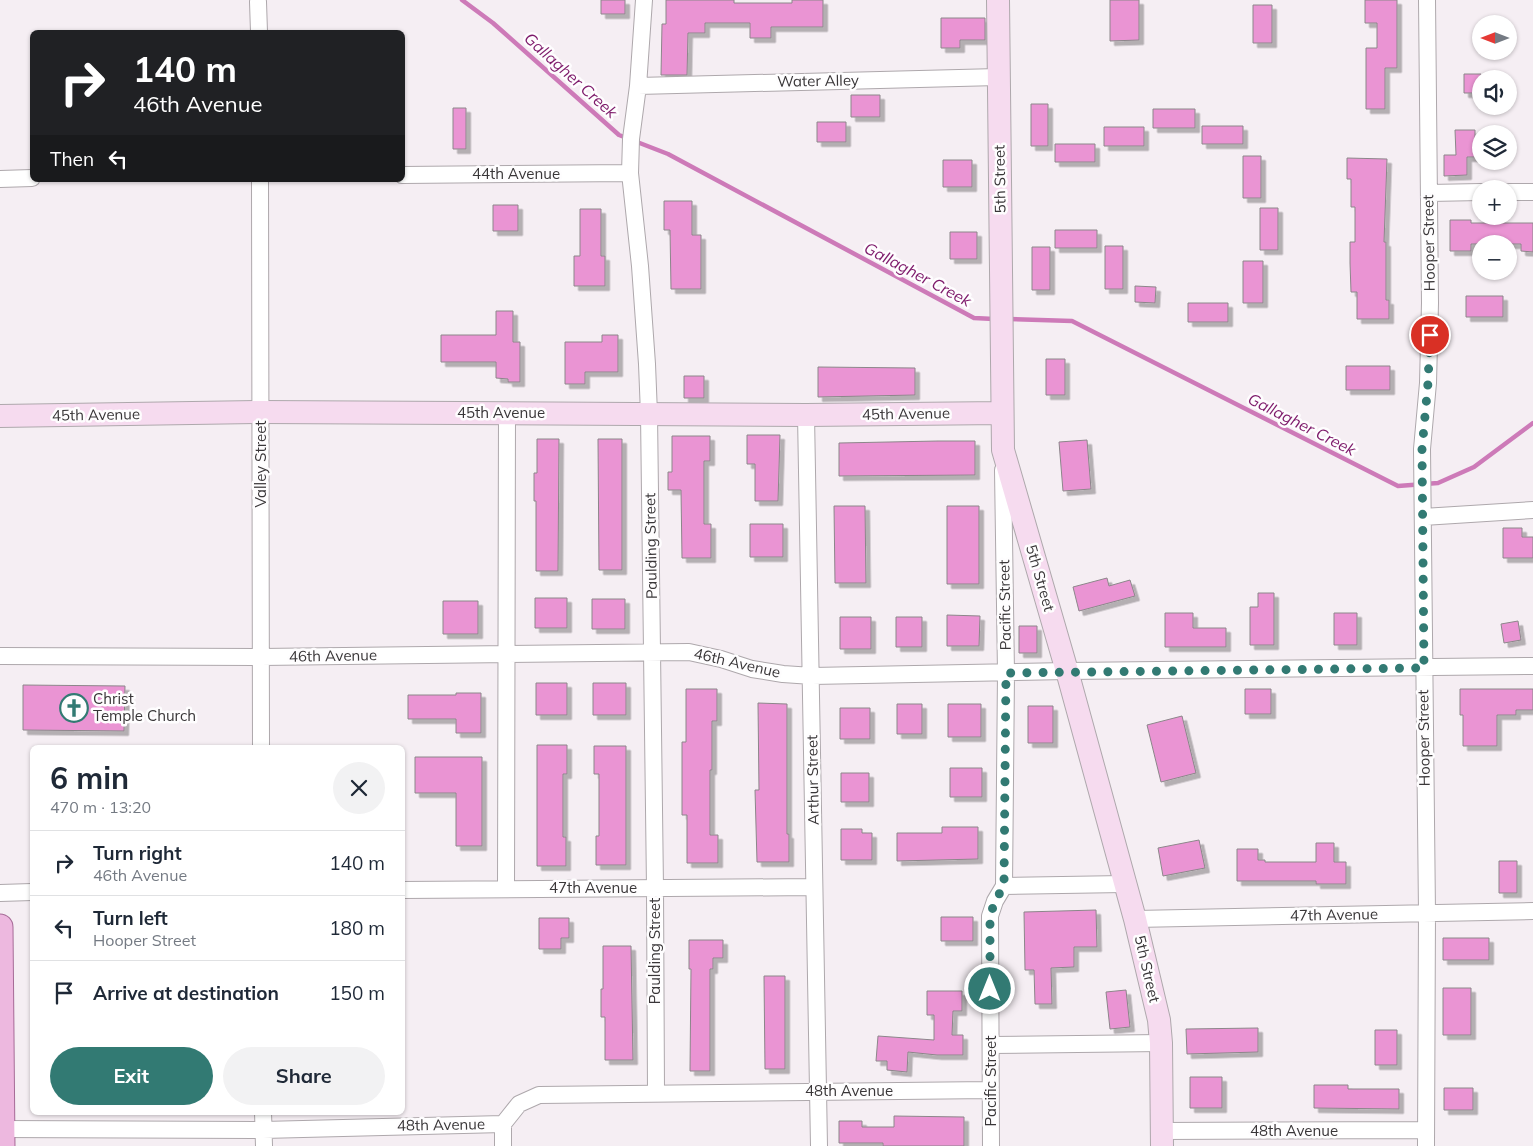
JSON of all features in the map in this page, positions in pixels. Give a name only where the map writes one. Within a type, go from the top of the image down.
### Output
[{"type":"main road","points":[[0,926],[1,1135]]},
{"type":"street","name":"Paulding Street","points":[[644,0],[630,173],[640,266],[649,414],[656,1093]]},
{"type":"street","name":"5th Street","points":[[998,0],[1003,450],[1067,671],[1135,919],[1158,1020],[1161,1043],[1162,1139]]},
{"type":"street","name":"Hooper Street","points":[[1426,1138],[1427,913],[1422,463],[1429,374],[1430,303],[1427,0]]},
{"type":"street","points":[[258,2],[259,30]]},
{"type":"street","name":"Water Alley","points":[[638,86],[998,77]]},
{"type":"street","name":"44th Avenue","points":[[405,175],[630,173]]},
{"type":"street","points":[[0,178],[30,178]]},
{"type":"street","name":"Valley Street","points":[[260,182],[261,745]]},
{"type":"street","points":[[1429,193],[1472,192]]},
{"type":"street","points":[[1517,192],[1533,192]]},
{"type":"street","name":"45th Avenue","points":[[0,416],[261,412],[1002,413]]},
{"type":"street","points":[[506,889],[507,413]]},
{"type":"street","name":"Arthur Street","points":[[806,414],[819,1146]]},
{"type":"street","name":"Pacific Street","points":[[991,1146],[990,916],[995,901],[1004,886],[1006,673],[1003,450]]},
{"type":"street","points":[[1423,511],[1533,510]]},
{"type":"street","name":"46th Avenue","points":[[0,656],[261,657],[689,652],[721,659],[752,669],[812,676],[1533,666]]},
{"type":"street","points":[[1004,886],[1124,884]]},
{"type":"street","name":"47th Avenue","points":[[405,890],[814,887]]},
{"type":"street","points":[[0,893],[30,892]]},
{"type":"street","name":"47th Avenue","points":[[1135,919],[1533,911]]},
{"type":"street","points":[[991,1044],[1161,1043]]},
{"type":"street","name":"48th Avenue","points":[[1,1135],[264,1138],[503,1124],[519,1104],[539,1095],[990,1090]]},
{"type":"street","points":[[263,1115],[264,1138]]},
{"type":"street","points":[[503,1124],[503,1146]]},
{"type":"street","name":"48th Avenue","points":[[1162,1139],[1426,1138]]},
{"type":"building","points":[[601,0],[625,0],[625,14],[601,14]]},
{"type":"building","points":[[666,0],[734,0],[734,3],[792,3],[792,0],[823,0],[823,27],[771,27],[771,38],[750,38],[750,23],[705,23],[705,33],[688,33],[687,75],[661,75],[662,24],[666,24]]},
{"type":"building","points":[[1110,0],[1139,0],[1139,40],[1110,41]]},
{"type":"building","points":[[1365,0],[1397,0],[1397,68],[1385,68],[1385,109],[1366,109],[1366,48],[1377,48],[1377,23],[1365,23]]},
{"type":"building","points":[[1253,5],[1272,5],[1272,43],[1253,43]]},
{"type":"building","points":[[941,18],[985,18],[985,40],[960,40],[960,48],[941,48]]},
{"type":"building","points":[[1464,74],[1472,74],[1472,93],[1464,93]]},
{"type":"building","points":[[851,95],[880,95],[880,117],[851,117]]},
{"type":"building","points":[[1031,104],[1048,104],[1048,146],[1031,146]]},
{"type":"building","points":[[453,108],[466,108],[466,149],[453,149]]},
{"type":"building","points":[[1153,109],[1195,109],[1195,128],[1153,128]]},
{"type":"building","points":[[817,122],[846,122],[846,142],[817,142]]},
{"type":"building","points":[[1202,126],[1243,126],[1243,144],[1202,144]]},
{"type":"building","points":[[1104,127],[1144,127],[1144,146],[1104,146]]},
{"type":"building","points":[[1455,130],[1472,130],[1472,157],[1467,157],[1467,175],[1444,176],[1444,155],[1456,155]]},
{"type":"building","points":[[1055,144],[1095,144],[1095,162],[1055,162]]},
{"type":"building","points":[[1243,156],[1261,156],[1261,198],[1243,198]]},
{"type":"building","points":[[1347,158],[1387,159],[1384,242],[1386,242],[1386,300],[1389,300],[1389,319],[1357,319],[1357,292],[1351,292],[1350,263],[1350,242],[1355,242],[1355,207],[1351,207],[1351,179],[1347,179]]},
{"type":"building","points":[[943,160],[972,160],[972,187],[943,187]]},
{"type":"building","points":[[664,201],[692,201],[692,235],[701,235],[701,289],[671,289],[670,230],[664,230]]},
{"type":"building","points":[[493,205],[518,205],[518,231],[493,231]]},
{"type":"building","points":[[1260,208],[1278,208],[1278,250],[1260,250]]},
{"type":"building","points":[[580,209],[601,209],[601,256],[605,256],[605,286],[574,286],[574,256],[580,256]]},
{"type":"building","points":[[1450,220],[1471,220],[1472,225],[1533,223],[1533,252],[1521,251],[1521,244],[1517,244],[1517,235],[1472,235],[1471,251],[1450,251]]},
{"type":"building","points":[[1055,230],[1097,230],[1097,248],[1055,248]]},
{"type":"building","points":[[950,232],[977,232],[977,259],[950,259]]},
{"type":"building","points":[[1105,246],[1123,246],[1123,289],[1105,289]]},
{"type":"building","points":[[1032,247],[1050,247],[1050,290],[1032,290]]},
{"type":"building","points":[[1243,261],[1263,261],[1263,303],[1243,303]]},
{"type":"building","points":[[1135,286],[1156,287],[1155,303],[1135,302]]},
{"type":"building","points":[[1466,296],[1503,296],[1503,317],[1466,317]]},
{"type":"building","points":[[1188,303],[1228,303],[1228,322],[1188,322]]},
{"type":"building","points":[[496,311],[513,311],[513,342],[520,342],[520,382],[508,382],[508,379],[496,378],[496,362],[441,362],[441,335],[496,335]]},
{"type":"building","points":[[602,335],[618,335],[618,372],[585,372],[585,384],[565,384],[565,342],[602,342]]},
{"type":"building","points":[[1046,359],[1065,359],[1065,395],[1046,395]]},
{"type":"building","points":[[1346,366],[1390,366],[1390,390],[1346,390]]},
{"type":"building","points":[[818,367],[915,368],[915,395],[818,397]]},
{"type":"building","points":[[684,376],[704,376],[704,398],[684,398]]},
{"type":"building","points":[[747,435],[780,435],[778,501],[755,501],[755,464],[747,464]]},
{"type":"building","points":[[672,436],[710,436],[710,461],[704,461],[704,524],[711,524],[711,558],[682,558],[681,490],[668,490],[668,472],[672,472]]},
{"type":"building","points":[[537,439],[559,439],[558,571],[536,571],[534,473],[537,473]]},
{"type":"building","points":[[598,439],[622,439],[622,570],[599,570]]},
{"type":"building","points":[[1087,440],[1091,489],[1063,491],[1059,442]]},
{"type":"building","points":[[975,441],[975,475],[839,476],[839,443]]},
{"type":"building","points":[[834,506],[865,506],[866,583],[835,583]]},
{"type":"building","points":[[947,506],[979,506],[979,584],[947,584]]},
{"type":"building","points":[[750,524],[783,524],[783,557],[750,557]]},
{"type":"building","points":[[1503,528],[1522,528],[1522,537],[1533,537],[1533,558],[1503,558]]},
{"type":"building","points":[[1107,578],[1109,586],[1130,580],[1135,596],[1079,611],[1073,587]]},
{"type":"building","points":[[1258,593],[1274,593],[1274,645],[1250,645],[1250,607],[1258,607]]},
{"type":"building","points":[[535,598],[567,598],[567,628],[535,628]]},
{"type":"building","points":[[592,599],[625,599],[625,629],[592,629]]},
{"type":"building","points":[[443,601],[478,601],[478,634],[443,634]]},
{"type":"building","points":[[1165,613],[1193,613],[1193,628],[1226,628],[1226,647],[1165,647]]},
{"type":"building","points":[[1334,613],[1357,613],[1357,645],[1334,645]]},
{"type":"building","points":[[947,615],[980,616],[979,646],[947,646]]},
{"type":"building","points":[[840,617],[871,617],[871,649],[840,649]]},
{"type":"building","points":[[896,617],[922,617],[922,647],[896,647]]},
{"type":"building","points":[[1518,621],[1521,640],[1504,643],[1501,624]]},
{"type":"building","points":[[1019,626],[1037,626],[1037,653],[1019,653]]},
{"type":"building","points":[[536,683],[567,683],[567,715],[536,715]]},
{"type":"building","points":[[593,683],[626,683],[626,715],[593,715]]},
{"type":"building","name":"Christ Temple Church","points":[[23,685],[125,686],[124,731],[23,730]]},
{"type":"building","points":[[686,689],[717,689],[717,721],[712,721],[710,835],[718,835],[718,863],[687,863],[687,815],[682,815],[682,742],[686,742]]},
{"type":"building","points":[[1245,689],[1271,689],[1271,714],[1245,714]]},
{"type":"building","points":[[1460,689],[1533,689],[1533,710],[1516,710],[1516,715],[1497,715],[1497,746],[1463,746],[1463,715],[1460,715]]},
{"type":"building","points":[[456,693],[481,693],[481,733],[456,733],[456,719],[408,719],[408,695],[456,695]]},
{"type":"building","points":[[758,703],[787,704],[787,834],[789,834],[789,862],[757,862],[755,790],[759,790]]},
{"type":"building","points":[[897,704],[922,704],[922,734],[897,734]]},
{"type":"building","points":[[948,704],[981,704],[981,737],[948,737]]},
{"type":"building","points":[[1028,706],[1053,706],[1053,743],[1028,743]]},
{"type":"building","points":[[840,708],[870,708],[870,739],[840,739]]},
{"type":"building","points":[[1182,716],[1196,773],[1161,782],[1147,725]]},
{"type":"building","points":[[537,745],[567,745],[567,774],[563,774],[563,837],[566,837],[566,866],[537,866]]},
{"type":"building","points":[[594,746],[626,746],[626,865],[596,865],[596,836],[599,836],[599,774],[594,774]]},
{"type":"building","points":[[415,757],[482,757],[482,846],[456,846],[456,793],[415,793]]},
{"type":"building","points":[[950,768],[982,768],[982,797],[950,797]]},
{"type":"building","points":[[841,773],[869,773],[869,802],[841,802]]},
{"type":"building","points":[[942,827],[978,827],[978,859],[897,861],[897,833],[942,833]]},
{"type":"building","points":[[841,829],[862,829],[862,833],[872,833],[872,860],[841,860]]},
{"type":"building","points":[[1199,840],[1205,868],[1163,876],[1158,848]]},
{"type":"building","points":[[1316,843],[1334,843],[1334,862],[1346,862],[1346,884],[1316,884],[1316,881],[1237,881],[1237,849],[1258,849],[1258,860],[1265,860],[1265,862],[1316,862]]},
{"type":"building","points":[[1499,861],[1517,861],[1517,893],[1499,893]]},
{"type":"building","points":[[1096,910],[1097,947],[1074,947],[1074,967],[1051,968],[1052,1004],[1035,1004],[1034,970],[1025,970],[1024,912]]},
{"type":"building","points":[[941,917],[973,917],[973,941],[941,941]]},
{"type":"building","points":[[539,918],[569,918],[569,938],[561,938],[561,949],[539,949]]},
{"type":"building","points":[[1443,938],[1489,938],[1489,960],[1443,960]]},
{"type":"building","points":[[689,940],[723,940],[723,958],[713,958],[713,969],[710,969],[710,1071],[690,1071],[691,969],[689,969]]},
{"type":"building","points":[[603,946],[631,946],[633,1060],[605,1060],[605,1017],[601,1017]]},
{"type":"building","points":[[764,976],[785,976],[785,1069],[765,1069]]},
{"type":"building","points":[[1443,988],[1471,988],[1471,1035],[1443,1035]]},
{"type":"building","points":[[1126,990],[1130,1027],[1110,1029],[1106,992]]},
{"type":"building","points":[[927,991],[962,991],[962,1011],[953,1011],[952,1035],[963,1035],[963,1055],[908,1052],[907,1072],[887,1070],[887,1061],[876,1061],[878,1036],[934,1040],[934,1015],[927,1015]]},
{"type":"building","points":[[1258,1028],[1258,1052],[1187,1054],[1186,1029]]},
{"type":"building","points":[[1375,1030],[1397,1030],[1397,1065],[1375,1065]]},
{"type":"building","points":[[1190,1077],[1222,1077],[1222,1108],[1190,1108]]},
{"type":"building","points":[[1314,1085],[1348,1085],[1348,1089],[1399,1089],[1399,1109],[1314,1108]]},
{"type":"building","points":[[1444,1088],[1473,1088],[1473,1110],[1444,1110]]},
{"type":"building","points":[[894,1116],[964,1117],[964,1146],[883,1146],[883,1143],[839,1143],[839,1121],[862,1121],[862,1127],[894,1127]]},
{"type":"waterway","name":"Gallagher Creek","points":[[462,0],[493,23],[619,135],[668,154],[974,318],[994,319]]},
{"type":"waterway","name":"Gallagher Creek","points":[[1007,319],[1072,321],[1398,486],[1438,483],[1474,467],[1533,423]]},
{"type":"place","name":"Christ Temple Church","points":[[74,708]]},
{"type":"route","points":[[990,989],[990,916],[995,901],[1004,886],[1006,673],[1424,668],[1422,449],[1430,335]]}]
